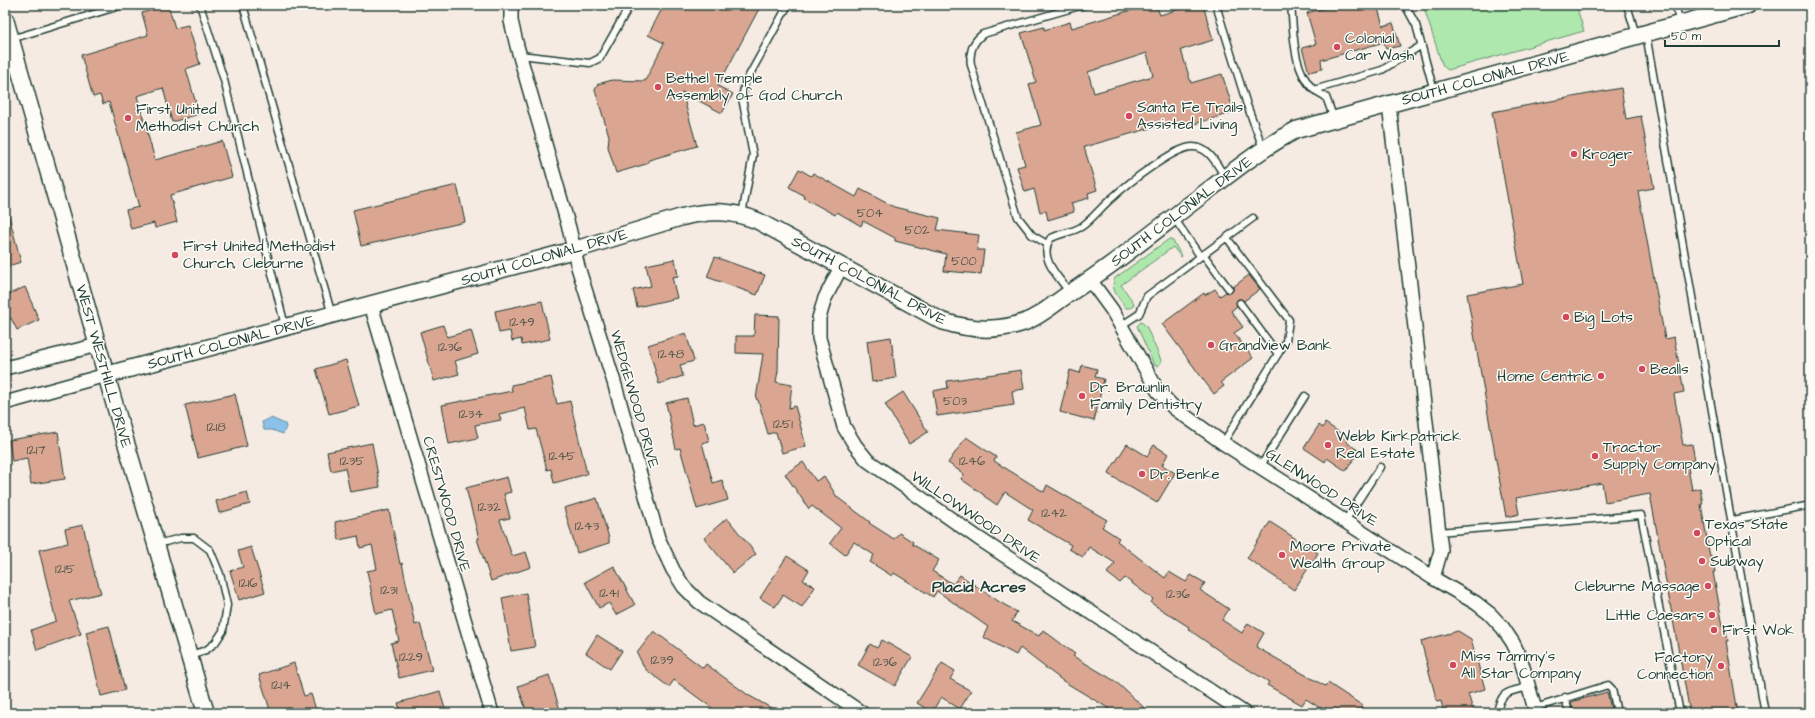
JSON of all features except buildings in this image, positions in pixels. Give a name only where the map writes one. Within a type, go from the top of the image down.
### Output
[{"type":"street","name":"WEDGEWOOD DRIVE","points":[[510,5],[511,21],[578,266],[614,382],[658,538],[673,570],[684,587],[699,602],[862,713]]},
{"type":"street","name":"SOUTH COLONIAL DRIVE","points":[[106,375],[574,250],[699,213],[720,211],[742,215],[758,221],[942,321],[978,329],[1004,327],[1025,322],[1090,280],[1225,177],[1264,149],[1296,130],[1748,5]]},
{"type":"street","name":"WEST WESTHILL DRIVE","points":[[5,19],[106,375],[206,713]]},
{"type":"street","points":[[1389,105],[1441,550],[1433,578]]},
{"type":"street","name":"WILLOWWOOD DRIVE","points":[[841,267],[825,298],[819,318],[819,338],[844,427],[855,446],[867,460],[978,538],[1244,713]]},
{"type":"street","name":"GLENWOOD DRIVE","points":[[1090,280],[1122,325],[1145,371],[1158,391],[1180,413],[1260,467],[1433,578],[1476,603],[1490,614],[1503,628],[1513,643],[1521,660],[1536,710]]},
{"type":"street","name":"CRESTWOOD DRIVE","points":[[371,304],[492,713]]},
{"type":"street","points":[[5,368],[98,345]]},
{"type":"street","points":[[5,403],[106,375]]},
{"type":"lane","points":[[11,39],[123,5]]},
{"type":"lane","points":[[200,5],[224,80],[285,327]]},
{"type":"lane","points":[[243,5],[332,315]]},
{"type":"lane","points":[[520,55],[590,63],[596,62],[600,58],[630,5]]},
{"type":"lane","points":[[742,215],[753,155],[742,98],[745,83],[788,5]]},
{"type":"lane","points":[[1047,244],[1032,235],[1021,223],[1018,217],[971,65],[970,52],[976,39],[983,34],[1083,5]]},
{"type":"lane","points":[[1216,5],[1247,105],[1264,149]]},
{"type":"lane","points":[[1291,5],[1295,54],[1304,78],[1314,90],[1326,97],[1334,119]]},
{"type":"lane","points":[[1405,5],[1416,25],[1434,92]]},
{"type":"lane","points":[[1627,5],[1641,35],[1732,520],[1765,713]]},
{"type":"lane","points":[[1676,5],[1679,24]]},
{"type":"lane","points":[[1314,90],[1382,70],[1422,45]]},
{"type":"lane","points":[[1070,292],[1048,262],[1045,252],[1050,239],[1080,227],[1099,212],[1112,197],[1164,159],[1187,146],[1198,147],[1208,153],[1225,177]]},
{"type":"lane","points":[[1173,217],[1229,289]]},
{"type":"lane","points":[[1122,325],[1139,314],[1147,296],[1253,218]]},
{"type":"lane","points":[[1223,443],[1286,341],[1289,320],[1227,238]]},
{"type":"lane","points":[[1240,304],[1278,354]]},
{"type":"lane","points":[[1260,467],[1305,396]]},
{"type":"lane","points":[[1345,521],[1380,467]]},
{"type":"lane","points":[[1732,520],[1806,506],[1810,508]]},
{"type":"lane","points":[[1438,532],[1641,515],[1680,713]]},
{"type":"lane","points":[[156,544],[181,538],[194,538],[210,550],[220,574],[228,605],[223,631],[215,643],[206,650],[190,655]]},
{"type":"lane","points":[[1536,710],[1565,698],[1608,685],[1612,689],[1617,713]]},
{"type":"lane","points":[[1498,713],[1500,699],[1507,692],[1529,687]]},
{"type":"lane","points":[[1565,698],[1569,713]]},
{"type":"green space","points":[[1423,5],[1576,5],[1584,31],[1448,70],[1443,66],[1441,61]]},
{"type":"green space","points":[[1169,239],[1173,241],[1182,257],[1173,247],[1121,285],[1134,303],[1131,308],[1126,308],[1114,290],[1113,286],[1115,278]]},
{"type":"green space","points":[[1141,322],[1146,326],[1161,360],[1161,363],[1157,366],[1154,365],[1137,326]]},
{"type":"water","points":[[271,418],[285,424],[286,427],[283,434],[272,430],[264,430],[262,422]]},
{"type":"place","name":"Colonial Car Wash","points":[[1337,47]]},
{"type":"place","name":"Bethel Temple Assembly of God Church","points":[[658,87]]},
{"type":"place","name":"Santa Fe Trails Assisted Living","points":[[1129,116]]},
{"type":"place","name":"First United Methodist Church","points":[[128,118]]},
{"type":"place","name":"Kroger","points":[[1574,154]]},
{"type":"place","name":"First United Methodist Church, Cleburne","points":[[175,255]]},
{"type":"place","name":"Big Lots","points":[[1566,317]]},
{"type":"place","name":"Grandview Bank","points":[[1211,345]]},
{"type":"place","name":"Bealls","points":[[1642,369]]},
{"type":"place","name":"Home Centric","points":[[1601,376]]},
{"type":"place","name":"Dr. Braunlin Family Dentistry","points":[[1082,396]]},
{"type":"place","name":"Webb Kirkpatrick Real Estate","points":[[1328,445]]},
{"type":"place","name":"Tractor Supply Company","points":[[1595,456]]},
{"type":"place","name":"Dr. Benke","points":[[1142,474]]},
{"type":"place","name":"Texas State Optical","points":[[1697,533]]},
{"type":"place","name":"Moore Private Wealth Group","points":[[1282,555]]},
{"type":"place","name":"Subway","points":[[1702,561]]},
{"type":"place","name":"Cleburne Massage","points":[[1708,586]]},
{"type":"place","name":"Little Caesars","points":[[1712,615]]},
{"type":"place","name":"First Wok","points":[[1714,630]]},
{"type":"place","name":"Miss Tammy's All Star Company","points":[[1453,665]]},
{"type":"place","name":"Factory Connection","points":[[1721,666]]},
{"type":"district","name":"Placid Acres","points":[[979,586]]}]
